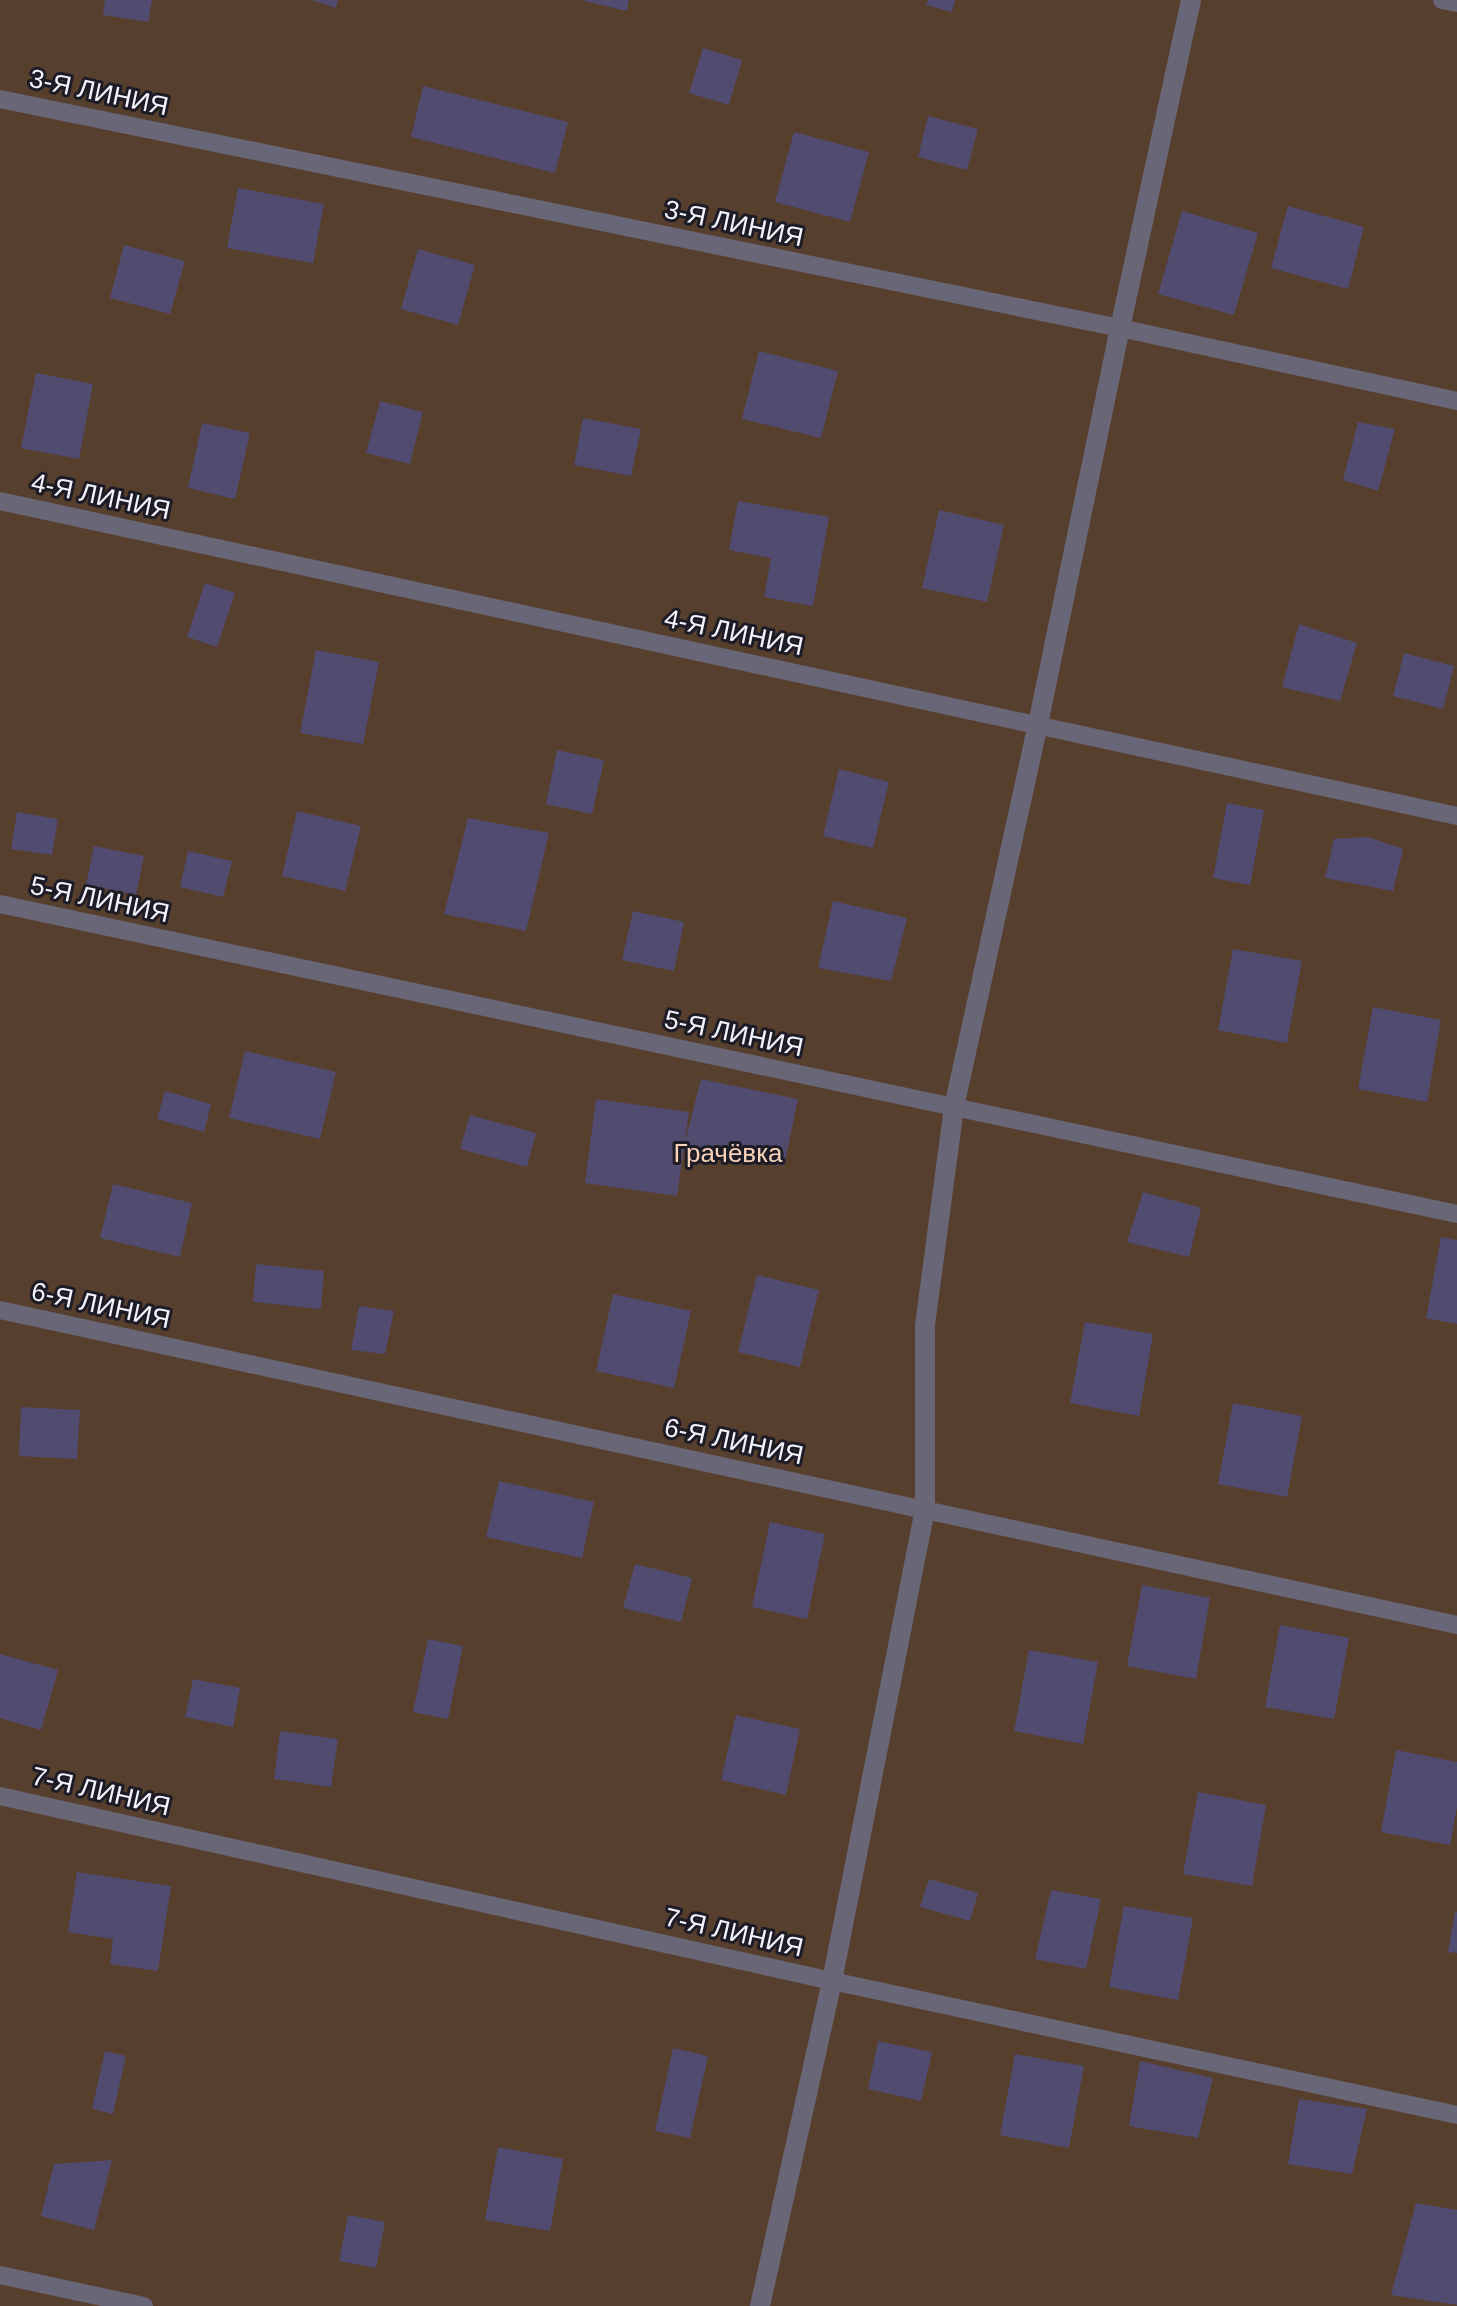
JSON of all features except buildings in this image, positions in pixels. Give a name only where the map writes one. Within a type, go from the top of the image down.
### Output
[{"type":"street","points":[[760,2306],[832,1981],[925,1509],[925,1325],[954,1107],[1191,0]]},
{"type":"lane","points":[[1442,0],[1457,3]]},
{"type":"lane","name":"3-Я ЛИНИЯ","points":[[0,99],[1120,328],[1457,401]]},
{"type":"lane","name":"4-Я ЛИНИЯ","points":[[0,501],[1457,816]]},
{"type":"lane","name":"5-Я ЛИНИЯ","points":[[0,904],[1457,1214]]},
{"type":"lane","name":"6-Я ЛИНИЯ","points":[[0,1310],[1457,1625]]},
{"type":"lane","name":"7-Я ЛИНИЯ","points":[[0,1796],[832,1981],[1457,2115]]},
{"type":"lane","points":[[0,2275],[144,2306]]},
{"type":"green space","name":"Грачёвка","points":[[0,0],[1457,0],[1457,2306],[0,2306]]}]
